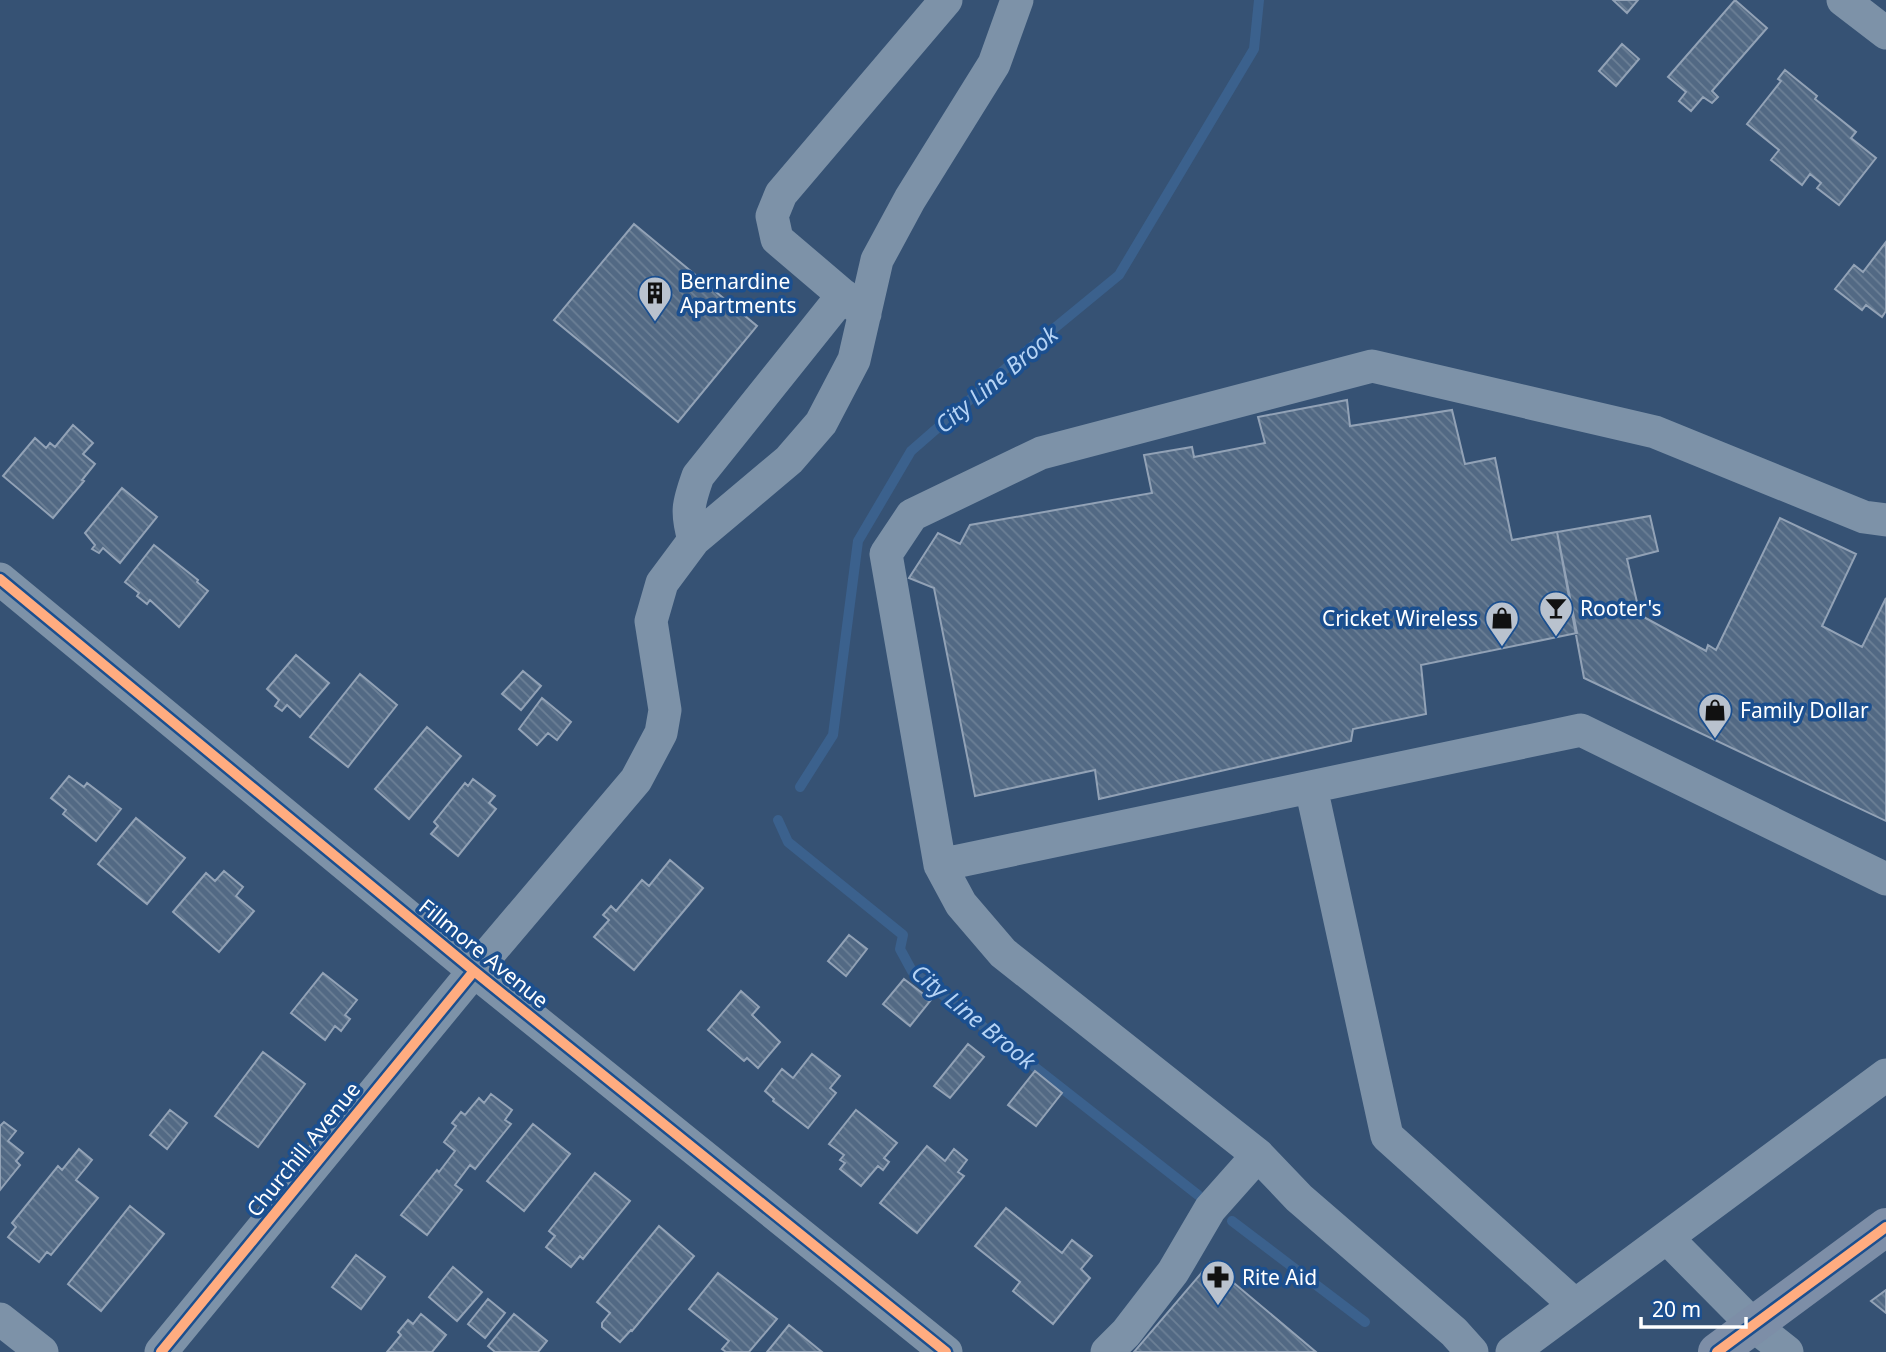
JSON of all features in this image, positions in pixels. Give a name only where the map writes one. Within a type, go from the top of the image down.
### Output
[{"type":"main road","points":[[1717,1352],[1886,1227]]},
{"type":"street","points":[[694,540],[688,518],[690,498],[698,476],[854,305],[777,239],[772,216],[781,194],[946,0]]},
{"type":"street","name":"Churchill Avenue","points":[[161,1352],[474,971],[636,780],[661,733],[664,710],[651,621],[662,583],[694,540],[789,460],[821,423],[854,360],[854,305],[910,199],[994,64],[1017,0]]},
{"type":"street","points":[[1843,0],[1886,33]]},
{"type":"street","points":[[1472,1352],[1454,1332],[1299,1198],[1258,1155],[1003,953],[961,904],[940,865],[886,554],[912,515],[1041,453],[1372,366],[1656,432],[1864,517],[1886,520]]},
{"type":"street","name":"Fillmore Avenue","points":[[0,579],[474,971],[946,1352]]},
{"type":"street","points":[[940,865],[1581,730],[1886,879]]},
{"type":"street","points":[[1311,787],[1387,1136],[1575,1306]]},
{"type":"street","points":[[1512,1352],[1886,1075]]},
{"type":"street","points":[[1107,1352],[1126,1333],[1173,1272],[1210,1209],[1258,1155]]},
{"type":"street","points":[[1667,1238],[1753,1325],[1787,1352]]},
{"type":"street","points":[[0,1319],[42,1352]]},
{"type":"building","points":[[1613,0],[1638,0],[1627,13]]},
{"type":"building","points":[[1735,0],[1767,28],[1712,91],[1718,97],[1712,103],[1703,97],[1691,111],[1679,101],[1686,92],[1668,77]]},
{"type":"building","points":[[1622,44],[1639,59],[1616,86],[1599,71]]},
{"type":"building","points":[[1785,70],[1817,96],[1815,99],[1856,132],[1851,138],[1876,158],[1839,205],[1817,188],[1821,183],[1810,174],[1802,185],[1771,160],[1779,150],[1747,124],[1781,81],[1778,79]]},
{"type":"building","name":"Bernardine Apartments","points":[[634,224],[757,326],[678,422],[554,320]]},
{"type":"building","points":[[1886,242],[1886,311],[1882,317],[1866,305],[1862,310],[1835,289],[1854,265],[1863,272]]},
{"type":"building","points":[[1347,400],[1350,426],[1452,410],[1465,464],[1495,458],[1512,540],[1557,532],[1577,633],[1421,665],[1426,714],[1353,729],[1351,741],[1099,799],[1095,770],[975,796],[934,588],[909,578],[938,533],[960,544],[970,525],[1152,493],[1144,455],[1192,447],[1194,457],[1265,443],[1258,417]]},
{"type":"building","points":[[73,425],[93,443],[83,454],[95,464],[53,518],[3,476],[35,438],[46,448],[50,443],[55,447]]},
{"type":"building","points":[[122,488],[157,517],[120,563],[103,548],[99,553],[92,549],[95,545],[85,533]]},
{"type":"building","points":[[1650,516],[1658,551],[1627,559],[1640,615],[1706,651],[1708,645],[1716,650],[1780,518],[1856,554],[1822,626],[1862,647],[1886,598],[1886,821],[1584,678],[1557,532]]},
{"type":"building","points":[[154,545],[208,591],[179,627],[150,600],[147,604],[137,596],[139,593],[125,582]]},
{"type":"building","points":[[296,655],[329,683],[300,717],[287,705],[282,711],[275,706],[279,700],[267,689]]},
{"type":"building","points":[[523,671],[541,686],[521,710],[502,694]]},
{"type":"building","points":[[360,674],[397,705],[348,767],[310,737]]},
{"type":"building","points":[[542,698],[571,722],[557,740],[548,733],[537,745],[519,729]]},
{"type":"building","points":[[427,727],[461,756],[409,819],[375,789]]},
{"type":"building","points":[[69,776],[84,787],[87,783],[121,809],[96,841],[63,814],[66,810],[51,798]]},
{"type":"building","points":[[473,779],[495,796],[489,803],[496,809],[458,856],[431,834],[438,826],[434,822],[465,783],[468,786]]},
{"type":"building","points":[[136,818],[185,858],[147,904],[98,864]]},
{"type":"building","points":[[670,860],[703,888],[634,970],[594,937],[609,920],[603,915],[611,906],[616,911],[642,880],[649,886]]},
{"type":"building","points":[[224,871],[243,887],[236,896],[254,911],[219,952],[173,912],[206,873],[215,881]]},
{"type":"building","points":[[849,935],[867,949],[846,976],[828,961]]},
{"type":"building","points":[[323,973],[357,1000],[345,1015],[350,1019],[341,1031],[335,1026],[325,1040],[291,1013]]},
{"type":"building","points":[[904,979],[931,1000],[910,1026],[883,1004]]},
{"type":"building","points":[[741,991],[759,1007],[752,1015],[780,1042],[758,1068],[747,1058],[744,1061],[708,1030]]},
{"type":"building","points":[[968,1044],[984,1057],[950,1098],[934,1086]]},
{"type":"building","points":[[263,1052],[305,1084],[258,1147],[215,1116]]},
{"type":"building","points":[[812,1054],[840,1076],[830,1088],[836,1093],[808,1128],[773,1101],[765,1091],[782,1069],[793,1078]]},
{"type":"building","points":[[1035,1071],[1062,1093],[1036,1126],[1008,1105]]},
{"type":"building","points":[[491,1094],[512,1110],[505,1120],[511,1124],[475,1169],[470,1165],[455,1185],[462,1190],[427,1235],[401,1215],[455,1151],[444,1142],[456,1126],[452,1123],[461,1112],[465,1115],[479,1098],[484,1103]]},
{"type":"building","points":[[170,1110],[187,1123],[167,1149],[150,1135]]},
{"type":"building","points":[[856,1110],[897,1143],[884,1158],[889,1162],[883,1170],[878,1166],[861,1186],[840,1169],[845,1163],[840,1160],[844,1155],[829,1144]]},
{"type":"building","points":[[4,1122],[16,1131],[8,1141],[23,1153],[16,1161],[20,1165],[0,1190],[0,1126]]},
{"type":"building","points":[[533,1124],[570,1154],[524,1211],[487,1181]]},
{"type":"building","points":[[927,1146],[945,1161],[954,1149],[967,1160],[958,1172],[964,1176],[917,1233],[880,1203]]},
{"type":"building","points":[[79,1149],[92,1160],[76,1180],[98,1198],[51,1255],[47,1252],[39,1262],[8,1237],[16,1227],[12,1223],[58,1166],[62,1170]]},
{"type":"building","points":[[595,1173],[630,1201],[583,1259],[580,1256],[571,1267],[546,1247],[555,1236],[549,1231]]},
{"type":"building","points":[[130,1206],[164,1234],[101,1311],[68,1284]]},
{"type":"building","points":[[1006,1208],[1062,1253],[1072,1240],[1092,1256],[1081,1269],[1090,1278],[1053,1324],[1013,1291],[1020,1282],[975,1246]]},
{"type":"building","points":[[659,1226],[694,1256],[620,1342],[602,1327],[610,1313],[597,1302]]},
{"type":"building","points":[[356,1255],[385,1277],[361,1309],[332,1287]]},
{"type":"building","name":"Rite Aid","points":[[1210,1263],[1316,1352],[1134,1352]]},
{"type":"building","points":[[453,1267],[482,1292],[457,1321],[429,1297]]},
{"type":"building","points":[[718,1273],[777,1319],[749,1352],[726,1352],[722,1349],[729,1341],[689,1309]]},
{"type":"building","points":[[1886,1290],[1886,1313],[1871,1301]]},
{"type":"building","points":[[488,1299],[505,1313],[485,1338],[468,1324]]},
{"type":"building","points":[[421,1314],[446,1335],[432,1352],[387,1352],[401,1335],[398,1332],[408,1320],[413,1324]]},
{"type":"building","points":[[514,1314],[547,1341],[538,1352],[495,1352],[488,1346]]},
{"type":"building","points":[[789,1325],[822,1352],[767,1352]]},
{"type":"waterway","name":"City Line Brook","points":[[800,787],[833,735],[858,541],[911,451],[1119,275],[1254,49],[1259,0]]},
{"type":"waterway","name":"City Line Brook","points":[[778,820],[788,842],[903,935],[900,949],[912,971],[1198,1195]]},
{"type":"waterway","name":"City Line Brook","points":[[1232,1221],[1365,1322]]},
{"type":"cycle path","points":[[0,579],[474,971],[946,1352]]},
{"type":"cycle path","points":[[161,1352],[474,971]]},
{"type":"cycle path","points":[[1717,1352],[1886,1227]]},
{"type":"place","name":"Bernardine Apartments","points":[[655,323]]},
{"type":"place","name":"Rooter's","points":[[1556,638]]},
{"type":"place","name":"Cricket Wireless","points":[[1502,648]]},
{"type":"place","name":"Family Dollar","points":[[1715,740]]},
{"type":"place","name":"Rite Aid","points":[[1218,1307]]}]
